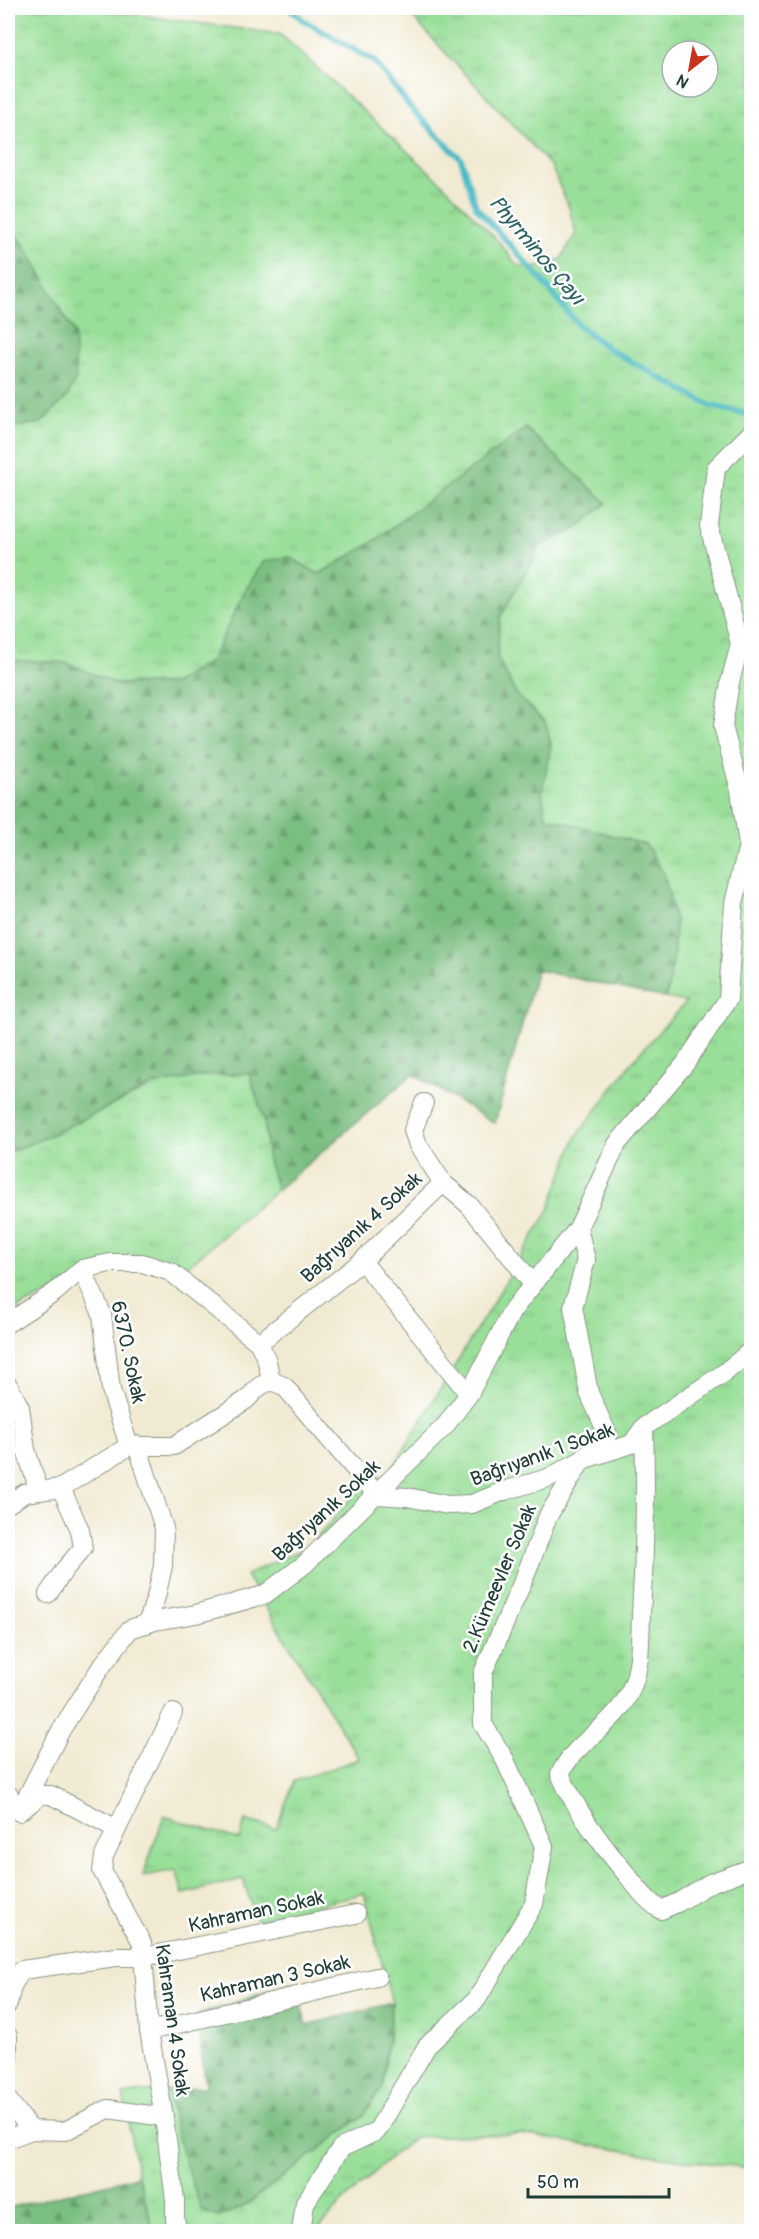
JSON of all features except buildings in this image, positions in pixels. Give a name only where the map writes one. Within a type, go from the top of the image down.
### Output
[{"type":"street","name":"Bağrıyanık Sokak","points":[[19,1812],[62,1730],[101,1667],[130,1629],[264,1595],[305,1564],[445,1426],[470,1394],[512,1311],[578,1228],[617,1144],[685,1064],[728,999],[734,903],[748,845],[740,790],[723,726],[730,682],[740,644],[709,526],[716,468],[752,432]]},
{"type":"street","points":[[424,1103],[413,1130],[418,1145],[443,1183]]},
{"type":"street","name":"Bağrıyanık 4 Sokak","points":[[259,1343],[362,1261],[443,1183],[469,1205],[533,1284]]},
{"type":"street","name":"2.Kümeevler Sokak","points":[[301,2232],[304,2203],[341,2148],[377,2132],[427,2046],[477,1999],[534,1904],[544,1846],[505,1760],[483,1724],[483,1673],[548,1516],[582,1460],[608,1435],[589,1393],[573,1307],[586,1260],[578,1228]]},
{"type":"street","points":[[362,1261],[470,1394]]},
{"type":"street","points":[[8,1323],[54,1293],[82,1269],[110,1263],[142,1263],[171,1272],[259,1343],[267,1360],[271,1381]]},
{"type":"street","name":"6370. Sokak","points":[[82,1269],[102,1314],[111,1390],[164,1528],[163,1566],[147,1624]]},
{"type":"street","name":"Bağrıyanık 1 Sokak","points":[[377,1495],[407,1497],[448,1505],[472,1504],[504,1491],[548,1478],[582,1460],[633,1444],[644,1427],[724,1373],[752,1350]]},
{"type":"street","points":[[8,1504],[25,1493],[61,1488],[133,1446],[174,1446],[246,1400],[260,1386],[271,1381],[284,1386],[377,1495]]},
{"type":"street","points":[[8,1385],[20,1407],[26,1450],[39,1491]]},
{"type":"street","points":[[644,1427],[646,1520],[639,1652],[633,1686],[619,1712],[567,1759],[560,1774],[573,1802],[605,1849],[650,1903],[661,1910],[710,1883],[752,1868]]},
{"type":"street","points":[[48,1594],[83,1548],[80,1530],[61,1488]]},
{"type":"street","name":"Kahraman 4 Sokak","points":[[173,1713],[104,1856],[102,1871],[142,1943],[149,2031],[164,2117],[178,2232]]},
{"type":"street","points":[[8,1794],[19,1812],[41,1795],[51,1795],[117,1829]]},
{"type":"street","name":"Kahraman Sokak","points":[[8,2004],[12,1986],[22,1970],[116,1957],[144,1957],[356,1914]]},
{"type":"street","name":"Kahraman 3 Sokak","points":[[149,2031],[377,1977]]},
{"type":"street","points":[[8,2036],[8,2071]]},
{"type":"street","points":[[8,2100],[31,2130]]},
{"type":"street","points":[[8,2139],[31,2130],[65,2131],[108,2109],[164,2117]]},
{"type":"street","points":[[172,2232],[175,2200]]},
{"type":"green space","points":[[8,8],[86,8],[280,34],[444,185],[497,240],[518,266],[535,268],[561,259],[576,233],[569,208],[551,166],[404,8],[751,8],[751,2168],[675,2159],[521,2134],[414,2137],[341,2203],[317,2231],[154,2231],[138,2176],[123,2094],[168,2090],[178,2136],[202,2211],[219,2217],[243,2207],[364,2115],[383,2086],[392,2003],[364,1893],[257,1921],[243,1879],[183,1894],[176,1870],[143,1876],[164,1816],[240,1840],[245,1820],[276,1829],[294,1781],[359,1759],[246,1575],[310,1546],[373,1473],[386,1479],[548,1212],[576,1137],[636,1057],[686,1002],[666,998],[673,961],[675,921],[664,875],[646,845],[546,817],[542,791],[551,744],[545,723],[516,694],[497,657],[500,617],[541,545],[577,528],[367,546],[319,574],[289,557],[245,591],[211,661],[174,684],[116,684],[67,663],[8,660],[8,428],[41,423],[24,244],[8,227]]},
{"type":"green space","points":[[8,227],[24,244],[74,333],[76,378],[67,397],[41,423],[8,428]]},
{"type":"green space","points":[[526,428],[607,503],[577,528],[541,545],[500,618],[497,657],[516,694],[545,722],[551,744],[542,791],[546,817],[646,845],[664,875],[675,921],[673,961],[666,998],[537,970],[495,1123],[413,1074],[277,1190],[268,1160],[264,1120],[249,1073],[201,1076],[154,1085],[42,1139],[8,1152],[8,660],[67,663],[116,684],[174,684],[211,661],[245,591],[263,562],[289,557],[319,574],[367,546]]},
{"type":"green space","points":[[249,1073],[264,1120],[268,1160],[277,1190],[182,1271],[126,1256],[8,1313],[8,1152],[42,1139],[154,1085],[201,1076]]},
{"type":"green space","points":[[294,1983],[307,2025],[392,2003],[383,2086],[364,2115],[243,2207],[219,2217],[202,2211],[178,2136],[168,2090],[206,2087],[197,2015]]},
{"type":"green space","points":[[138,2176],[154,2231],[8,2231],[8,2208]]},
{"type":"waterway","name":"Phyrminos Çayı","points":[[289,8],[303,20],[374,61],[410,107],[461,159],[476,207],[540,278],[579,326],[609,349],[711,406],[752,415]]}]
